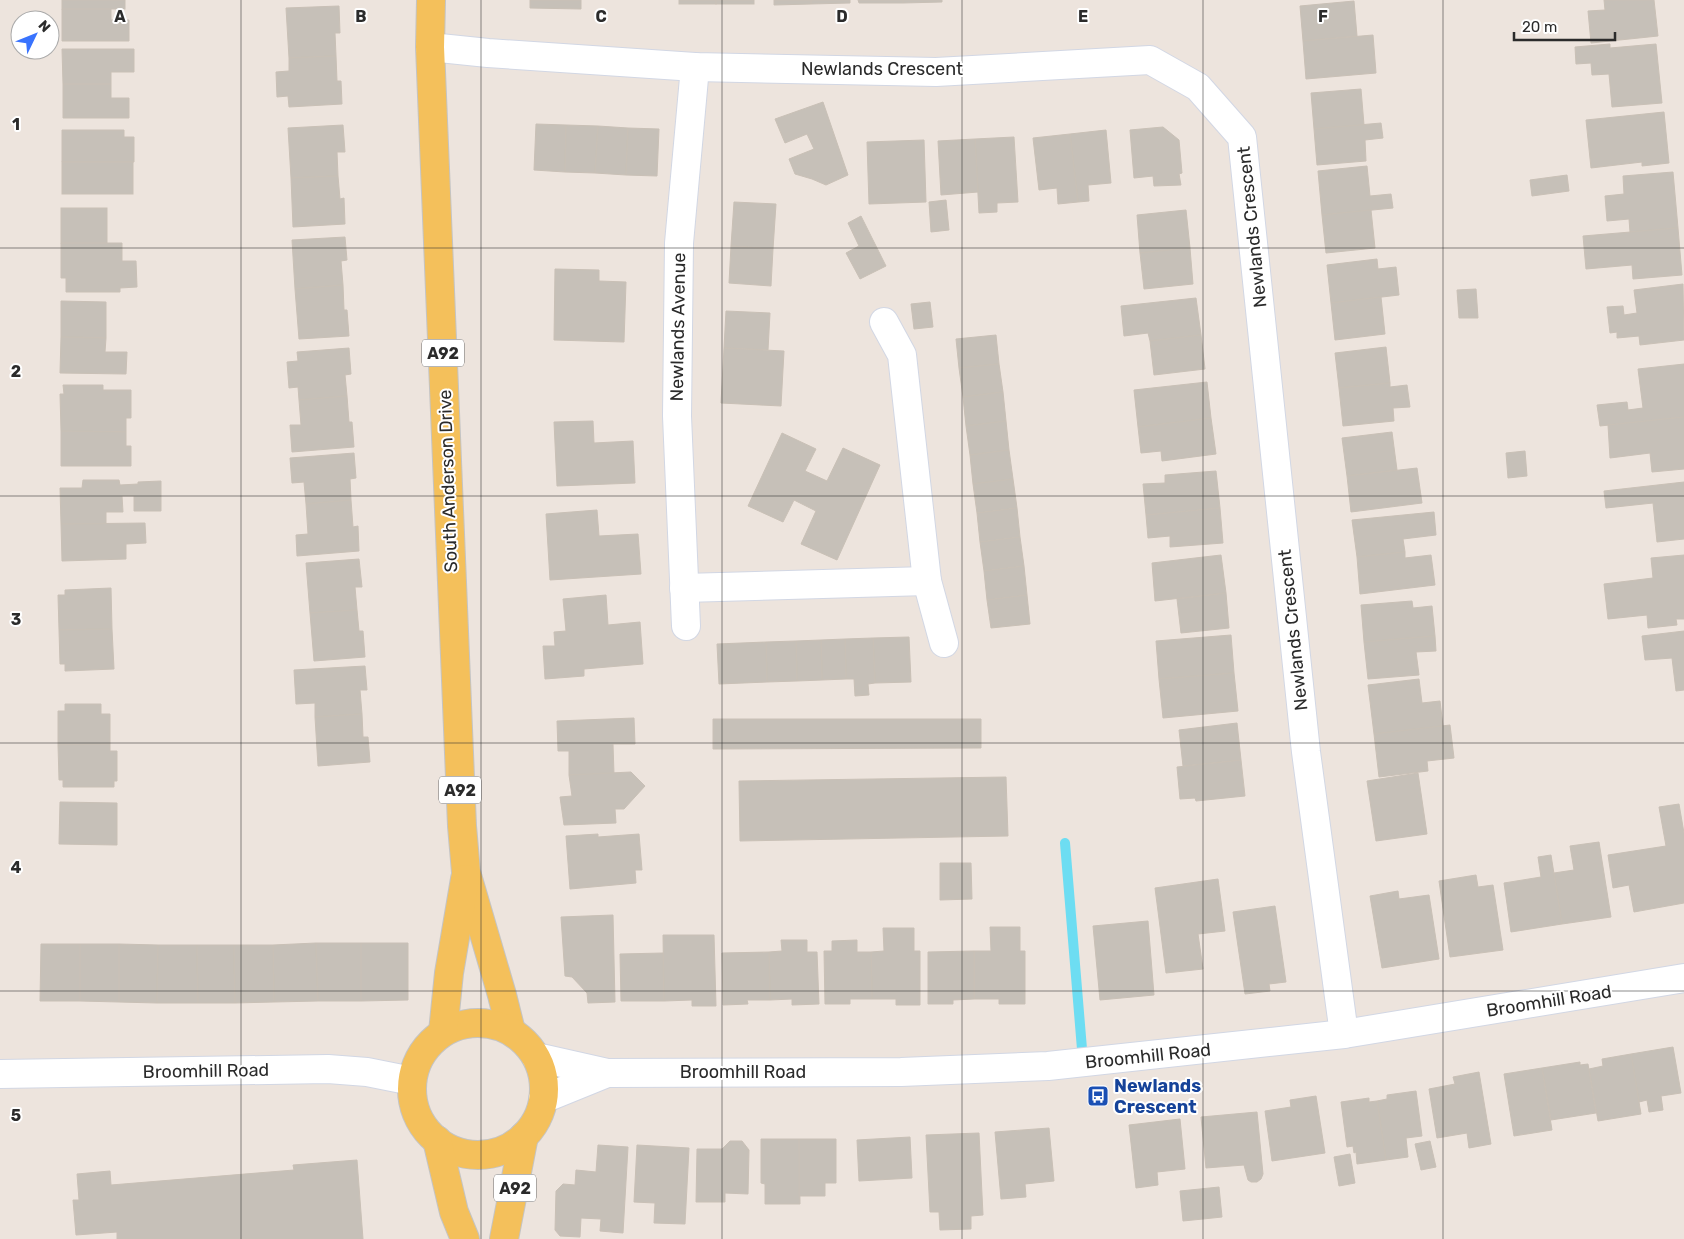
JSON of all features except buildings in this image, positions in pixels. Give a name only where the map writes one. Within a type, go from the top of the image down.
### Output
[{"type":"main road","name":"South Anderson Drive","points":[[431,0],[430,47],[462,826],[466,872]]},
{"type":"main road","name":"A92","points":[[466,872],[511,1031]]},
{"type":"main road","name":"A92","points":[[443,1032],[449,974],[466,872]]},
{"type":"main road","name":"A92","points":[[488,1023],[511,1031],[525,1042],[536,1057],[543,1077],[543,1099],[537,1119],[524,1136],[504,1150],[481,1155],[458,1152],[436,1140],[425,1129],[416,1114],[412,1098],[412,1081],[415,1066],[431,1042],[443,1032],[465,1024],[488,1023]]},
{"type":"main road","name":"A92","points":[[504,1239],[524,1136]]},
{"type":"main road","name":"A92","points":[[436,1140],[454,1212],[465,1239]]},
{"type":"street","name":"Newlands Crescent","points":[[430,47],[488,53],[695,67],[936,72],[1150,60],[1198,87],[1242,137],[1306,752],[1344,1034]]},
{"type":"street","name":"Newlands Avenue","points":[[686,626],[677,416],[679,244],[695,67]]},
{"type":"street","points":[[884,322],[902,355],[928,581],[944,643]]},
{"type":"street","points":[[684,588],[928,581]]},
{"type":"street","name":"Broomhill Road","points":[[536,1057],[607,1073],[901,1072],[1048,1066],[1344,1034],[1684,978]]},
{"type":"street","points":[[0,1057],[0,1074]]},
{"type":"street","name":"Broomhill Road","points":[[0,1074],[322,1069],[367,1072],[412,1081]]},
{"type":"street","name":"Broomhill Road","points":[[543,1099],[607,1073]]},
{"type":"waterway","points":[[1065,843],[1082,1049]]},
{"type":"place","name":"Newlands Crescent","points":[[1098,1096]]}]
